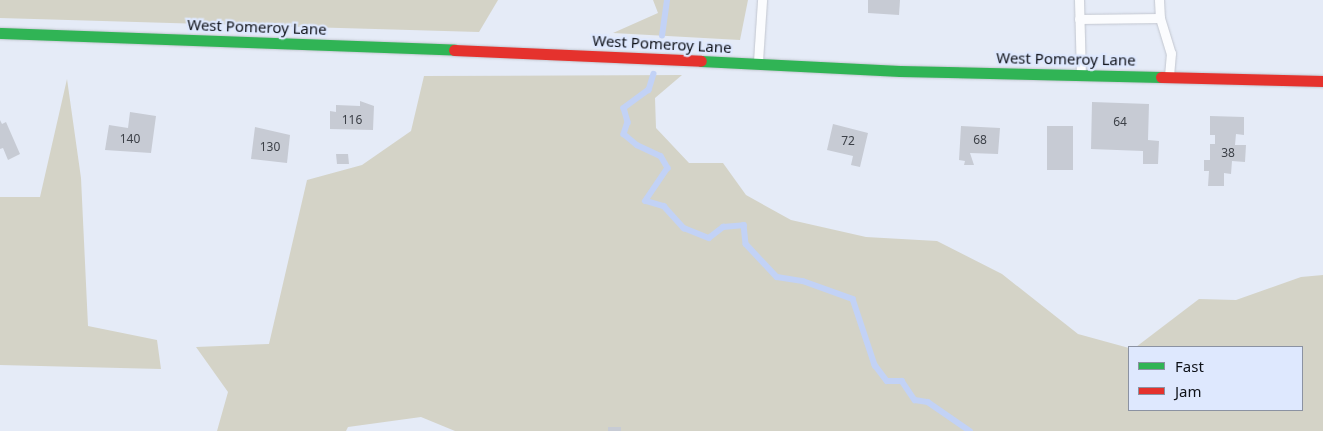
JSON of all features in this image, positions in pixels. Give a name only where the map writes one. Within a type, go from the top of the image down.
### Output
[{"type":"street","name":"West Pomeroy Lane","points":[[0,33],[757,64],[1323,81]]},
{"type":"lane","points":[[757,64],[762,0]]},
{"type":"lane","points":[[1079,0],[1080,75]]},
{"type":"lane","points":[[1159,0],[1160,18],[1171,53],[1169,76]]},
{"type":"lane","points":[[1079,18],[1160,18]]},
{"type":"shaded area","points":[[0,0],[498,0],[479,32],[0,18]]},
{"type":"shaded area","points":[[653,0],[748,0],[740,40],[613,33],[658,13]]},
{"type":"shaded area","points":[[682,75],[655,98],[656,128],[689,163],[723,163],[746,195],[791,220],[866,237],[937,241],[1002,274],[1078,334],[1128,348],[1128,411],[1303,411],[1303,346],[1137,346],[1199,299],[1236,300],[1301,277],[1323,275],[1323,431],[455,431],[421,417],[348,427],[346,431],[217,431],[228,392],[196,347],[269,344],[307,180],[362,165],[411,131],[424,76]]},
{"type":"shaded area","points":[[67,79],[81,178],[88,326],[157,340],[161,369],[0,365],[0,197],[40,197]]},
{"type":"building","points":[[868,0],[900,0],[899,15],[868,13]]},
{"type":"building","points":[[360,101],[374,106],[373,130],[330,129],[330,111],[336,112],[336,105],[360,106]]},
{"type":"building","points":[[1092,102],[1149,104],[1148,140],[1159,141],[1158,164],[1143,164],[1143,151],[1091,149]]},
{"type":"building","points":[[130,112],[156,116],[151,153],[105,150],[109,125],[128,128]]},
{"type":"building","points":[[1210,116],[1244,117],[1244,135],[1236,134],[1235,145],[1246,145],[1245,162],[1232,161],[1231,174],[1224,173],[1224,186],[1208,186],[1209,171],[1204,171],[1204,160],[1210,160],[1210,144],[1215,144],[1215,135],[1210,135]]},
{"type":"building","points":[[0,120],[2,124],[6,122],[20,154],[8,160],[3,148],[0,149]]},
{"type":"building","points":[[833,124],[868,133],[860,167],[851,165],[853,156],[827,150]]},
{"type":"building","points":[[961,126],[1000,128],[998,154],[970,153],[974,165],[964,165],[965,161],[959,160]]},
{"type":"building","points":[[1047,126],[1073,126],[1073,170],[1047,170]]},
{"type":"building","points":[[255,127],[290,135],[287,163],[251,159]]},
{"type":"building","points":[[336,154],[348,154],[349,164],[337,164]]},
{"type":"building","points":[[608,427],[621,427],[621,431],[608,431]]},
{"type":"waterway","points":[[662,36],[667,0]]},
{"type":"waterway","points":[[654,74],[649,90],[624,108],[628,122],[624,134],[637,145],[661,156],[668,168],[646,201],[664,206],[684,228],[709,238],[723,227],[744,225],[746,244],[777,277],[803,281],[853,299],[875,365],[887,381],[902,381],[915,400],[928,402],[970,431]]},
{"type":"traffic: fast","points":[[0,33],[454,50]]},
{"type":"traffic: fast","points":[[701,61],[900,71],[1161,77]]},
{"type":"traffic: jam","points":[[454,50],[701,61]]},
{"type":"traffic: jam","points":[[1161,77],[1323,81]]}]
